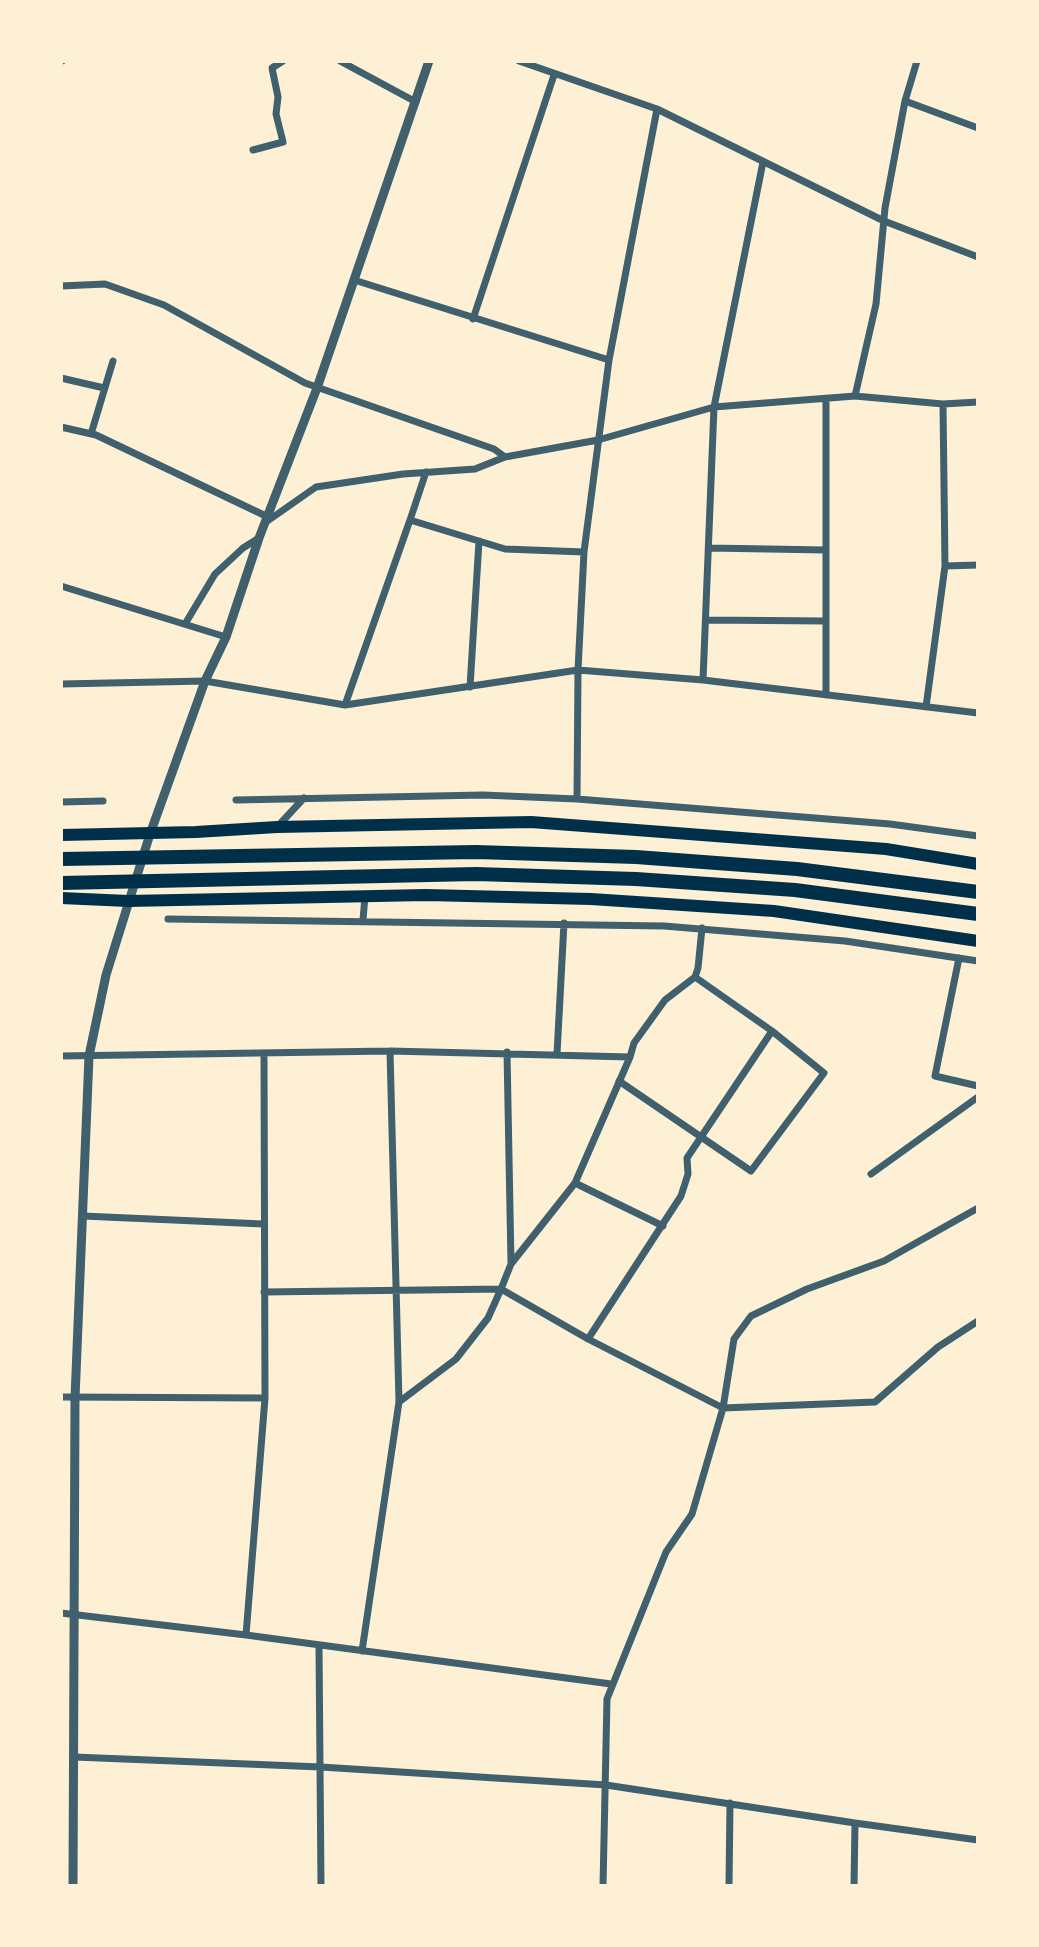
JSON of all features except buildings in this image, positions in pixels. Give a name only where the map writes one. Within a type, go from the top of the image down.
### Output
[{"type":"highway","points":[[61,835],[531,822],[886,849],[978,864]]},
{"type":"highway","points":[[61,859],[476,852],[636,857],[797,869],[978,892]]},
{"type":"highway","points":[[61,883],[476,874],[636,878],[795,890],[978,914]]},
{"type":"highway","points":[[61,898],[128,901],[426,895],[591,899],[774,911],[978,941]]},
{"type":"street","points":[[253,150],[283,142],[276,114],[278,97],[272,68],[283,61]]},
{"type":"street","points":[[340,61],[416,102]]},
{"type":"street","points":[[72,1886],[76,1615],[75,1398],[89,1056],[106,975],[149,834],[205,681],[226,637],[259,538],[317,388],[429,61]]},
{"type":"street","points":[[519,61],[657,109],[884,221],[978,257]]},
{"type":"street","points":[[855,396],[876,304],[884,221],[905,101],[917,61]]},
{"type":"street","points":[[473,319],[554,75]]},
{"type":"street","points":[[905,101],[978,128]]},
{"type":"street","points":[[577,799],[578,670],[584,552],[609,360],[657,109]]},
{"type":"street","points":[[703,680],[714,407],[763,162]]},
{"type":"street","points":[[354,281],[609,360]]},
{"type":"street","points":[[61,286],[105,285],[164,304],[317,388],[494,449],[505,457]]},
{"type":"street","points":[[91,434],[113,361]]},
{"type":"street","points":[[61,379],[104,388]]},
{"type":"street","points":[[267,520],[316,487],[426,472],[475,469],[505,457],[598,440],[714,407],[855,396],[943,404],[978,402]]},
{"type":"street","points":[[825,695],[826,399]]},
{"type":"street","points":[[926,707],[946,566],[943,404]]},
{"type":"street","points":[[61,427],[91,434],[186,476],[267,520]]},
{"type":"street","points":[[345,705],[426,472]]},
{"type":"street","points":[[410,520],[505,549],[584,552]]},
{"type":"street","points":[[185,624],[215,574],[243,548],[259,538]]},
{"type":"street","points":[[470,687],[479,541]]},
{"type":"street","points":[[709,548],[825,550]]},
{"type":"street","points":[[946,566],[978,565]]},
{"type":"street","points":[[61,586],[226,637]]},
{"type":"street","points":[[706,620],[825,621]]},
{"type":"street","points":[[61,684],[205,681],[345,705],[578,670],[703,680],[978,713]]},
{"type":"street","points":[[236,800],[483,795],[577,799],[890,824],[978,836]]},
{"type":"street","points":[[277,827],[304,798]]},
{"type":"street","points":[[61,802],[103,801]]},
{"type":"street","points":[[363,920],[365,896]]},
{"type":"street","points":[[169,919],[564,923],[702,928],[845,941],[978,961]]},
{"type":"street","points":[[557,1054],[564,923]]},
{"type":"street","points":[[399,1402],[456,1359],[488,1318],[511,1264],[575,1183],[630,1057],[634,1042],[665,1000],[695,976],[702,928]]},
{"type":"street","points":[[959,958],[935,1076],[978,1086]]},
{"type":"street","points":[[619,1081],[751,1171],[824,1073],[772,1031],[695,976]]},
{"type":"street","points":[[588,1339],[681,1196],[688,1174],[687,1158],[772,1031]]},
{"type":"street","points":[[61,1056],[390,1051],[630,1057]]},
{"type":"street","points":[[362,1651],[399,1402],[390,1051]]},
{"type":"street","points":[[507,1052],[511,1264]]},
{"type":"street","points":[[246,1635],[265,1398],[264,1055]]},
{"type":"street","points":[[871,1174],[978,1097]]},
{"type":"street","points":[[575,1183],[663,1226]]},
{"type":"street","points":[[603,1886],[607,1699],[666,1552],[692,1514],[723,1408],[734,1339],[751,1316],[807,1289],[884,1261],[978,1208]]},
{"type":"street","points":[[83,1216],[263,1224]]},
{"type":"street","points":[[264,1292],[501,1289],[588,1339],[723,1408],[876,1402],[938,1347],[978,1321]]},
{"type":"street","points":[[61,1398],[265,1398]]},
{"type":"street","points":[[61,1612],[611,1684]]},
{"type":"street","points":[[319,1645],[321,1886]]},
{"type":"street","points":[[74,1757],[321,1767],[606,1785],[978,1840]]},
{"type":"street","points":[[729,1886],[730,1803]]},
{"type":"street","points":[[854,1886],[855,1823]]}]
